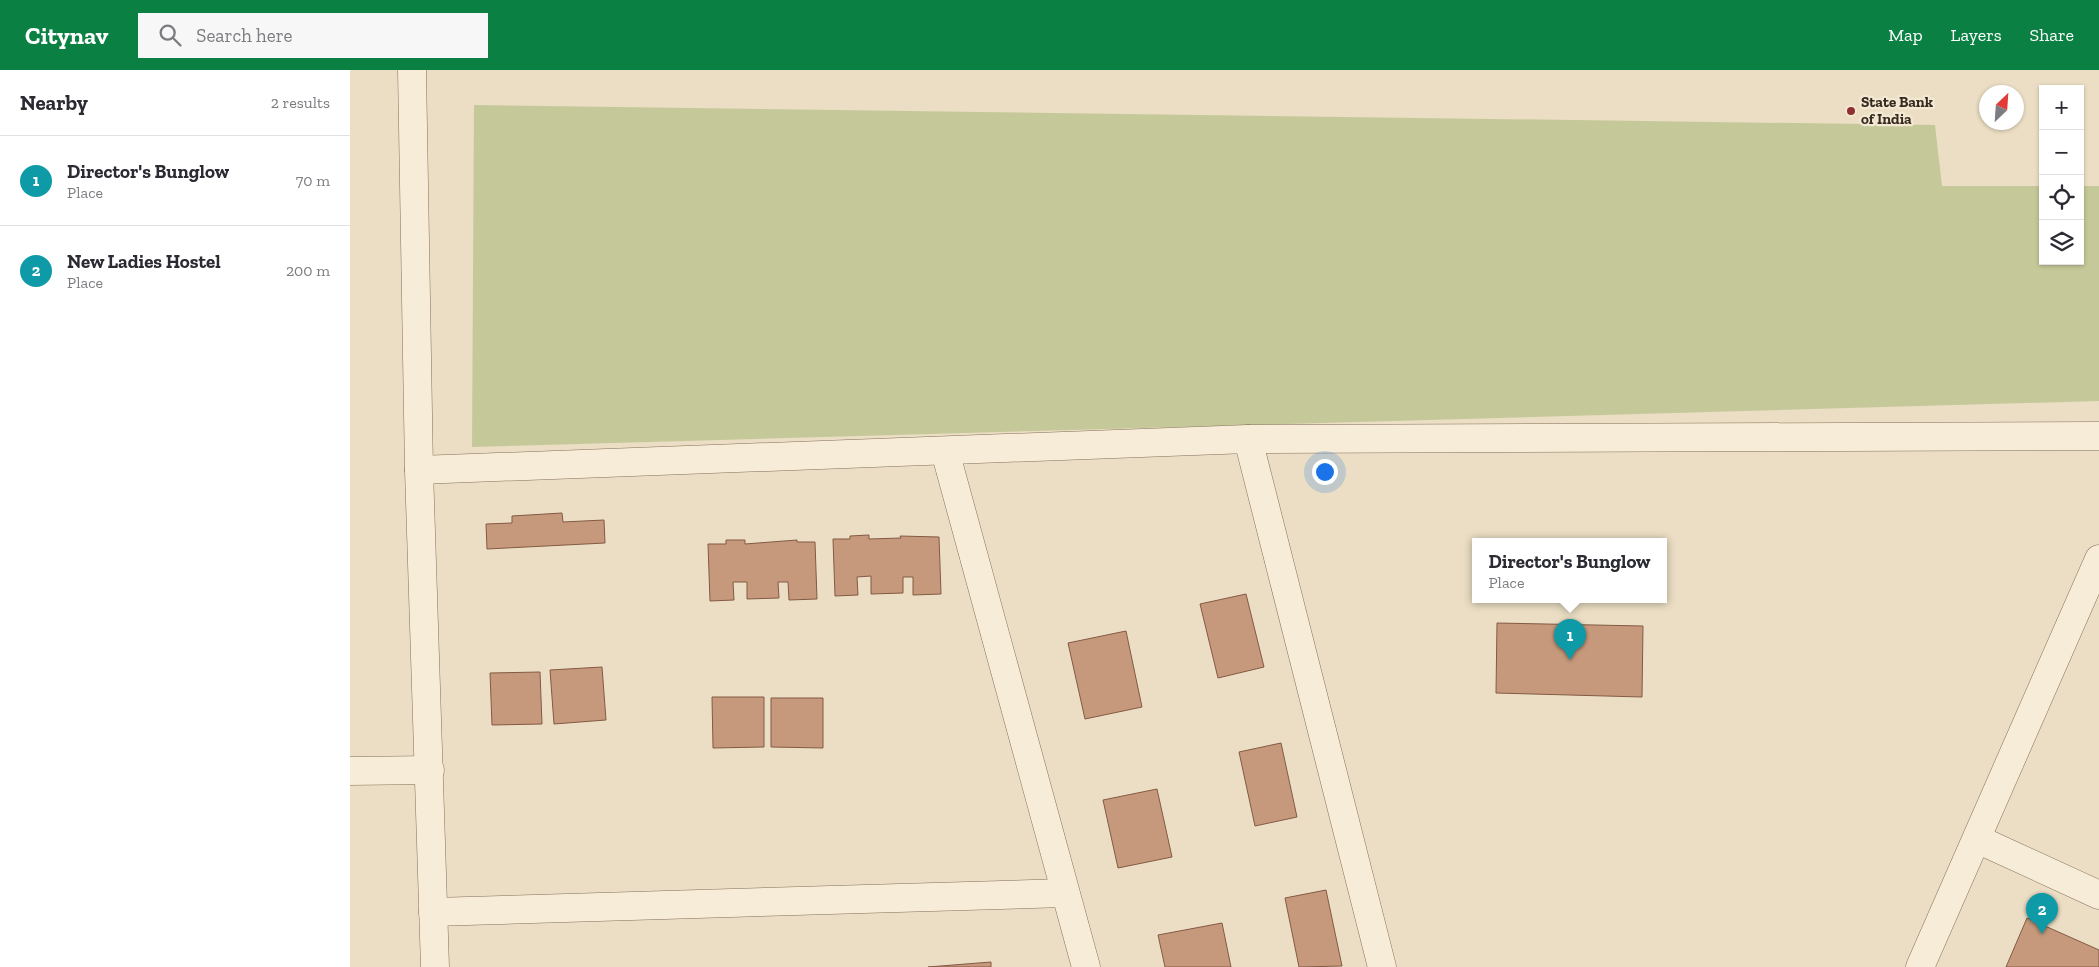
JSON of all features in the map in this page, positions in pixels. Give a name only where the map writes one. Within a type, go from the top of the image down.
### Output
[{"type":"street","points":[[412,70],[419,470],[435,967]]},
{"type":"street","points":[[419,470],[1248,439],[2099,436]]},
{"type":"street","points":[[1248,439],[1382,967]]},
{"type":"street","points":[[945,451],[1086,967]]},
{"type":"street","points":[[1920,967],[1978,839],[2099,559]]},
{"type":"street","points":[[350,772],[430,770]]},
{"type":"street","points":[[1978,839],[2099,895]]},
{"type":"street","points":[[434,912],[1065,893]]},
{"type":"green space","points":[[474,105],[1935,125],[1942,186],[2039,186],[2039,265],[2084,265],[2084,186],[2099,186],[2099,401],[472,447]]},
{"type":"building","points":[[562,513],[563,522],[604,520],[605,543],[487,549],[486,524],[512,523],[512,516]]},
{"type":"building","points":[[869,535],[869,539],[901,538],[900,536],[939,537],[941,594],[913,595],[913,577],[903,577],[903,593],[871,594],[871,576],[857,577],[858,595],[835,596],[833,539],[850,539],[850,536]]},
{"type":"building","points":[[726,540],[745,540],[745,544],[797,540],[797,542],[815,542],[817,599],[789,600],[788,582],[778,582],[779,598],[747,599],[747,582],[733,582],[734,600],[710,601],[708,544],[726,544]]},
{"type":"building","points":[[1246,594],[1264,667],[1218,678],[1200,604]]},
{"type":"building","points":[[1497,623],[1643,626],[1642,697],[1496,693]]},
{"type":"building","points":[[1126,631],[1142,707],[1085,719],[1068,643]]},
{"type":"building","points":[[602,667],[606,720],[554,724],[550,670]]},
{"type":"building","points":[[540,672],[542,724],[492,725],[490,673]]},
{"type":"building","points":[[712,697],[764,697],[764,747],[713,748]]},
{"type":"building","points":[[771,698],[823,698],[823,748],[771,747]]},
{"type":"building","points":[[1281,743],[1297,817],[1255,826],[1239,752]]},
{"type":"building","points":[[1157,789],[1172,857],[1118,868],[1103,800]]},
{"type":"building","points":[[1326,890],[1342,966],[1299,967],[1285,898]]},
{"type":"building","points":[[2027,918],[2099,950],[2099,967],[2006,967]]},
{"type":"building","points":[[1222,923],[1231,967],[1165,967],[1158,935]]},
{"type":"building","points":[[991,962],[991,967],[928,967]]},
{"type":"place","name":"State Bank of India","points":[[1851,111]]},
{"type":"place","name":"Director's Bunglow","points":[[1570,660]]},
{"type":"place","name":"New Ladies Hostel","points":[[2042,934]]}]
